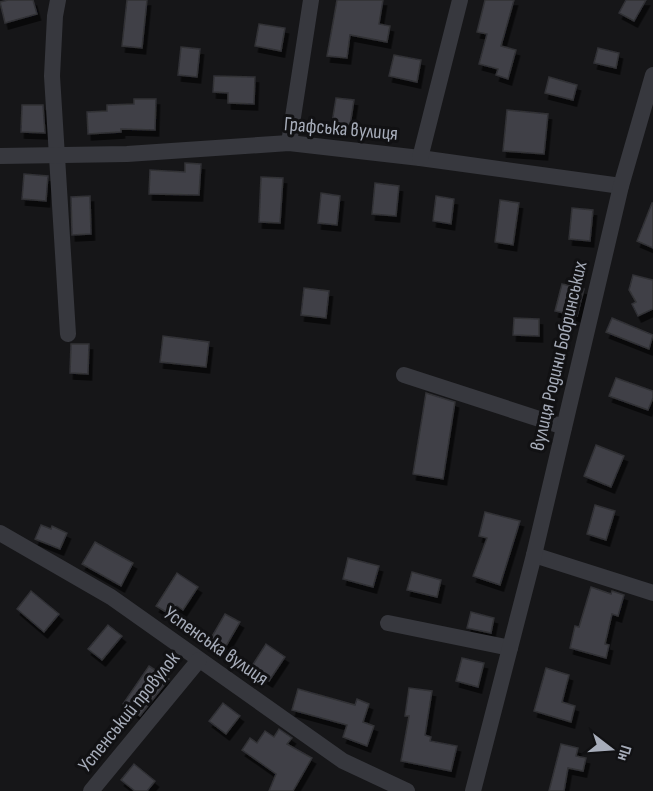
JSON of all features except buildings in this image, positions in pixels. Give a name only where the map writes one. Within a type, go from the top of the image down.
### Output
[{"type":"street","points":[[57,0],[52,76],[68,334]]},
{"type":"street","points":[[289,143],[311,0]]},
{"type":"street","points":[[420,158],[460,0]]},
{"type":"street","name":"вулиця Родини Бобринських","points":[[473,791],[534,555],[621,186],[653,75]]},
{"type":"street","name":"Графська вулиця","points":[[0,156],[56,156],[289,143],[420,158],[621,186]]},
{"type":"street","points":[[404,375],[564,427]]},
{"type":"street","name":"Успенська вулиця","points":[[0,533],[111,597],[343,761],[407,791]]},
{"type":"street","points":[[534,555],[653,593]]},
{"type":"street","points":[[388,623],[510,648]]},
{"type":"street","name":"Успенський провулок","points":[[91,791],[199,660]]}]
